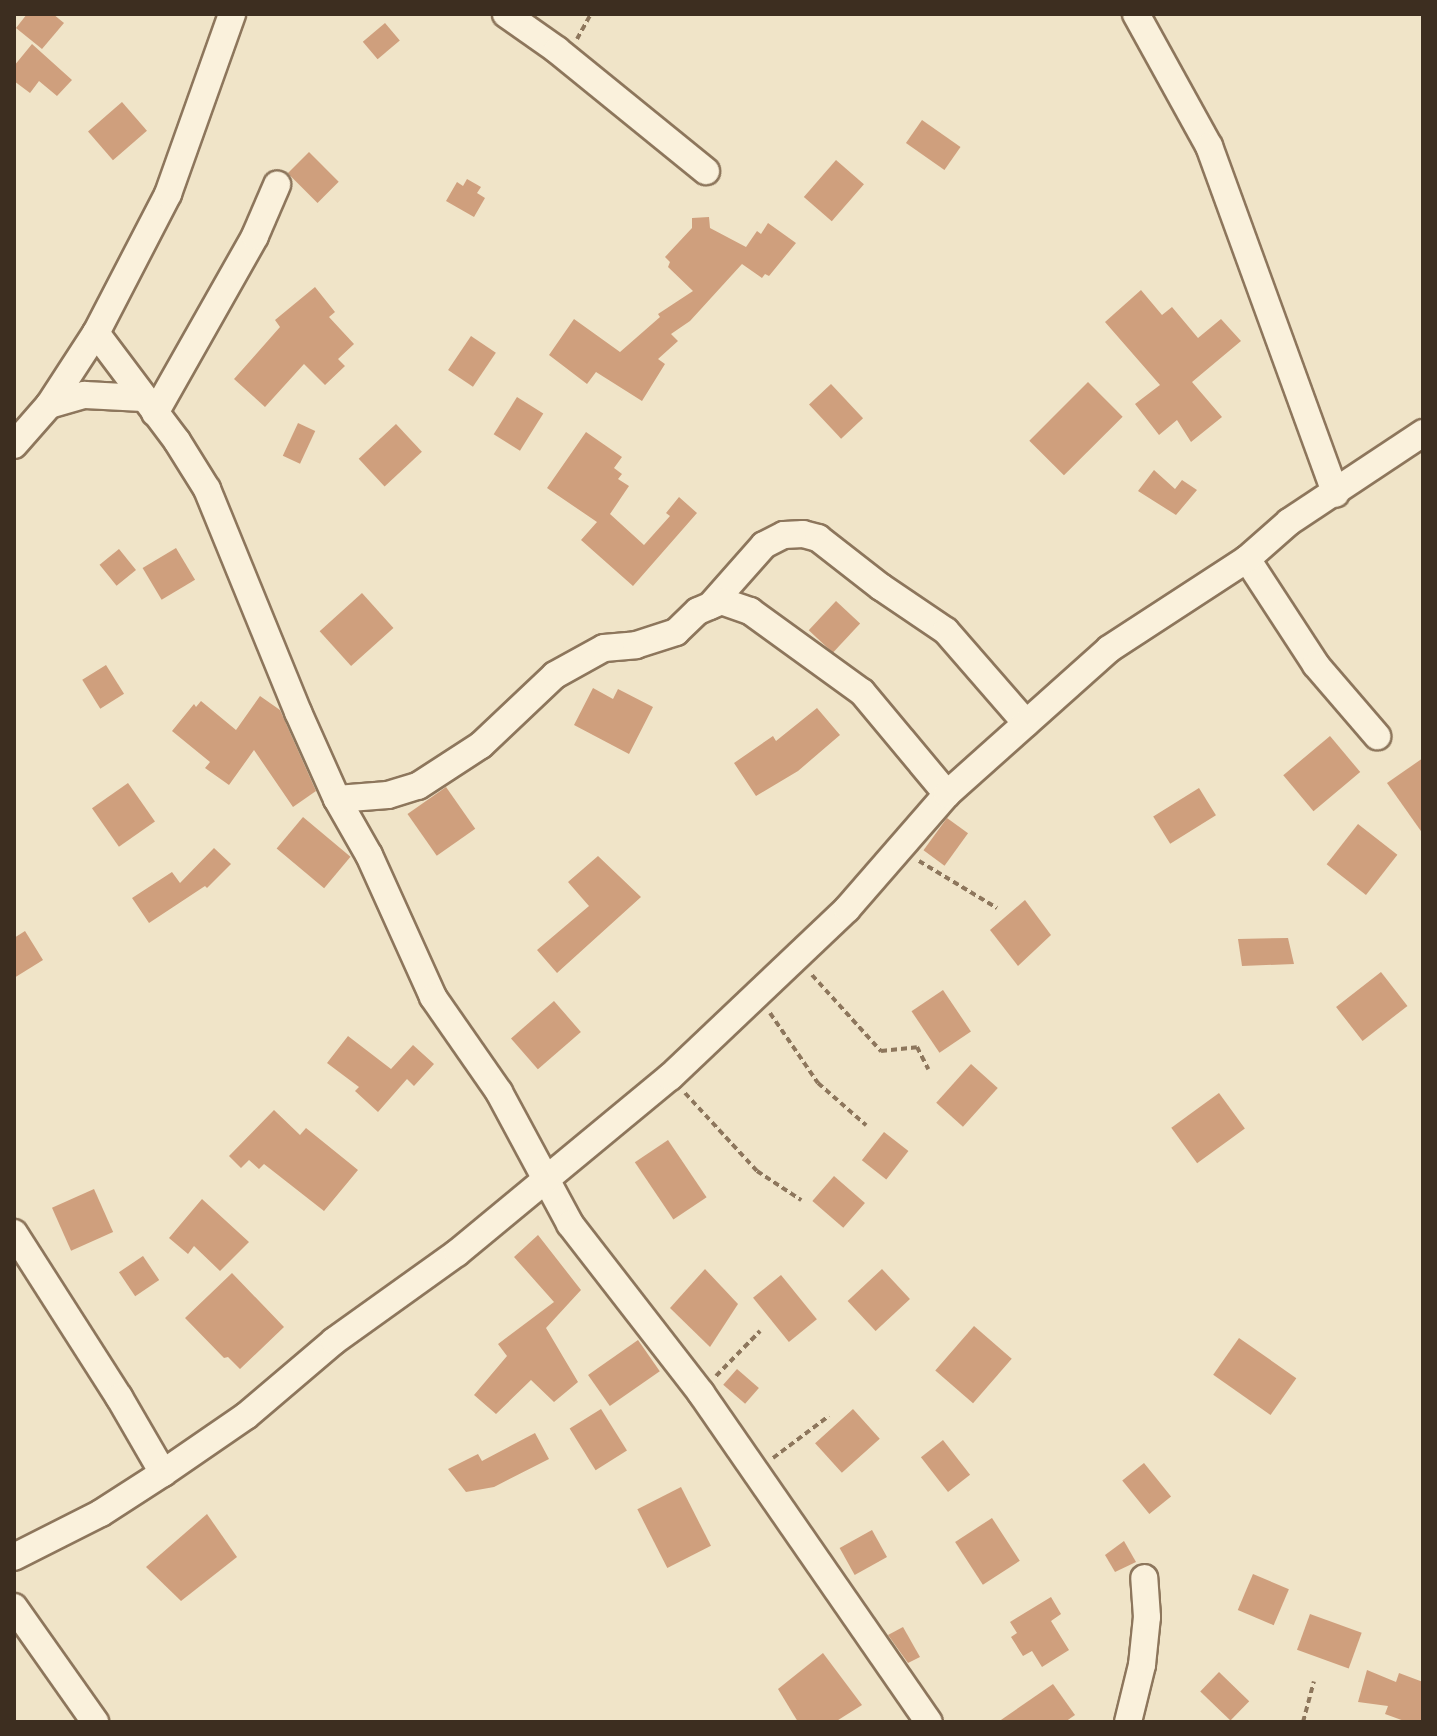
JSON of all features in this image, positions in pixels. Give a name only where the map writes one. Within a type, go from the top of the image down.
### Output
[{"type":"street","points":[[14,445],[49,405],[96,333],[168,194],[232,14]]},
{"type":"street","points":[[506,14],[557,50],[706,171]]},
{"type":"street","points":[[1136,14],[1209,146],[1336,494]]},
{"type":"street","points":[[149,406],[255,236],[277,185]]},
{"type":"street","points":[[96,333],[207,489],[255,612],[337,799],[369,855],[433,997],[499,1092],[570,1224],[701,1393],[929,1722]]},
{"type":"street","points":[[49,405],[85,395],[149,406]]},
{"type":"street","points":[[14,1557],[101,1513],[163,1473],[246,1416],[334,1341],[457,1253],[546,1176],[670,1077],[847,909],[947,794],[1109,649],[1247,559],[1289,522],[1336,494],[1423,433]]},
{"type":"street","points":[[710,606],[764,545],[784,535],[803,534],[818,538],[881,587],[946,631],[1026,723]]},
{"type":"street","points":[[1247,559],[1316,665],[1377,736]]},
{"type":"street","points":[[337,799],[388,795],[418,786],[481,745],[555,675],[604,648],[636,645],[676,632],[698,611],[721,601],[750,611],[852,684],[894,727],[947,794]]},
{"type":"street","points":[[14,1233],[119,1397],[163,1473]]},
{"type":"street","points":[[1128,1722],[1142,1665],[1147,1617],[1144,1578]]},
{"type":"street","points":[[14,1607],[95,1722]]},
{"type":"path","points":[[899,849],[997,908]]},
{"type":"path","points":[[797,958],[881,1051],[917,1047],[928,1069]]},
{"type":"path","points":[[758,995],[818,1083],[866,1125]]},
{"type":"path","points":[[670,1077],[757,1171],[801,1200]]},
{"type":"path","points":[[701,1393],[760,1331]]},
{"type":"path","points":[[755,1472],[829,1416]]},
{"type":"path","points":[[1303,1722],[1314,1681]]},
{"type":"building","points":[[27,14],[53,14],[64,23],[42,49],[16,28]]},
{"type":"building","points":[[385,23],[400,41],[378,59],[363,42]]},
{"type":"building","points":[[32,44],[72,80],[57,96],[39,81],[30,93],[14,81],[14,66]]},
{"type":"building","points":[[122,102],[147,131],[113,160],[88,132]]},
{"type":"building","points":[[922,120],[961,147],[944,170],[906,143]]},
{"type":"building","points":[[309,152],[339,182],[317,203],[288,173]]},
{"type":"building","points":[[836,160],[864,184],[832,221],[804,197]]},
{"type":"building","points":[[467,179],[481,187],[477,193],[485,198],[474,217],[446,201],[457,182],[463,186]]},
{"type":"building","points":[[709,217],[710,228],[746,247],[757,231],[761,234],[768,223],[796,243],[769,276],[765,274],[762,278],[742,264],[690,321],[671,334],[678,341],[658,359],[665,364],[642,401],[596,372],[587,384],[549,355],[574,319],[620,352],[660,317],[658,314],[693,291],[668,267],[670,262],[665,257],[692,228],[692,218]]},
{"type":"building","points":[[315,287],[335,312],[329,317],[354,344],[338,359],[345,366],[325,385],[304,364],[265,407],[234,379],[280,327],[275,320]]},
{"type":"building","points":[[1141,290],[1162,315],[1172,307],[1198,338],[1221,319],[1241,341],[1192,382],[1222,417],[1191,442],[1177,420],[1159,435],[1135,404],[1160,385],[1105,322]]},
{"type":"building","points":[[471,336],[496,353],[473,387],[448,370]]},
{"type":"building","points":[[1088,382],[1123,417],[1064,475],[1029,441]]},
{"type":"building","points":[[831,384],[863,418],[841,439],[809,404]]},
{"type":"building","points":[[517,397],[543,413],[520,451],[494,434]]},
{"type":"building","points":[[298,423],[315,431],[300,464],[283,456]]},
{"type":"building","points":[[396,424],[422,452],[385,487],[359,459]]},
{"type":"building","points":[[586,432],[622,457],[614,468],[622,474],[618,479],[629,486],[610,514],[644,545],[670,516],[666,513],[679,497],[697,513],[633,586],[581,540],[597,522],[547,488]]},
{"type":"building","points":[[1154,470],[1175,489],[1182,480],[1197,490],[1176,515],[1138,491]]},
{"type":"building","points":[[176,548],[195,580],[162,600],[143,568]]},
{"type":"building","points":[[119,549],[136,570],[117,586],[100,565]]},
{"type":"building","points":[[362,593],[393,628],[351,666],[320,631]]},
{"type":"building","points":[[836,601],[860,624],[833,653],[809,630]]},
{"type":"building","points":[[106,665],[124,694],[100,709],[82,680]]},
{"type":"building","points":[[593,688],[613,699],[618,689],[653,707],[629,754],[574,725]]},
{"type":"building","points":[[260,696],[280,710],[316,791],[293,807],[254,750],[229,785],[205,768],[210,762],[172,731],[194,704],[196,707],[201,701],[236,730]]},
{"type":"building","points":[[817,708],[840,735],[798,771],[756,796],[734,763],[773,736],[776,741]]},
{"type":"building","points":[[1330,736],[1360,772],[1313,811],[1283,775]]},
{"type":"building","points":[[1423,758],[1423,834],[1387,783]]},
{"type":"building","points":[[128,783],[155,822],[119,847],[92,808]]},
{"type":"building","points":[[446,787],[475,829],[437,856],[407,814]]},
{"type":"building","points":[[1199,788],[1216,815],[1170,844],[1153,817]]},
{"type":"building","points":[[303,817],[350,857],[324,888],[277,848]]},
{"type":"building","points":[[947,818],[968,833],[945,866],[923,850]]},
{"type":"building","points":[[1358,824],[1397,855],[1366,895],[1327,864]]},
{"type":"building","points":[[214,848],[231,864],[207,888],[205,886],[149,923],[132,898],[172,872],[180,883]]},
{"type":"building","points":[[598,856],[641,897],[557,973],[537,950],[589,906],[568,882]]},
{"type":"building","points":[[1025,900],[1051,935],[1018,966],[990,930]]},
{"type":"building","points":[[25,931],[43,960],[14,978],[14,938]]},
{"type":"building","points":[[1288,938],[1294,964],[1242,966],[1238,939]]},
{"type":"building","points":[[1381,972],[1407,1006],[1363,1041],[1336,1007]]},
{"type":"building","points":[[943,990],[971,1031],[939,1053],[911,1011]]},
{"type":"building","points":[[554,1001],[581,1032],[538,1069],[511,1038]]},
{"type":"building","points":[[348,1036],[391,1069],[413,1045],[434,1064],[414,1086],[407,1079],[378,1112],[355,1091],[359,1087],[327,1063]]},
{"type":"building","points":[[971,1064],[998,1088],[963,1127],[936,1103]]},
{"type":"building","points":[[1219,1093],[1245,1129],[1197,1163],[1171,1128]]},
{"type":"building","points":[[274,1110],[300,1135],[306,1128],[358,1170],[324,1211],[264,1164],[259,1169],[249,1160],[241,1168],[229,1156]]},
{"type":"building","points":[[884,1132],[908,1151],[886,1179],[862,1160]]},
{"type":"building","points":[[668,1140],[707,1197],[673,1220],[635,1162]]},
{"type":"building","points":[[834,1176],[865,1203],[843,1228],[812,1201]]},
{"type":"building","points":[[94,1189],[113,1232],[71,1251],[52,1208]]},
{"type":"building","points":[[202,1199],[249,1242],[220,1271],[194,1246],[188,1254],[169,1238]]},
{"type":"building","points":[[538,1235],[581,1290],[546,1328],[578,1382],[554,1402],[531,1380],[496,1414],[474,1395],[507,1356],[498,1344],[554,1302],[514,1257]]},
{"type":"building","points":[[143,1256],[159,1280],[135,1296],[119,1272]]},
{"type":"building","points":[[705,1269],[738,1304],[710,1347],[670,1308]]},
{"type":"building","points":[[882,1269],[910,1299],[876,1331],[848,1301]]},
{"type":"building","points":[[232,1273],[284,1327],[240,1369],[228,1357],[224,1358],[185,1318]]},
{"type":"building","points":[[781,1275],[817,1319],[789,1342],[753,1298]]},
{"type":"building","points":[[974,1326],[1012,1359],[973,1403],[935,1371]]},
{"type":"building","points":[[1239,1338],[1296,1378],[1271,1415],[1213,1375]]},
{"type":"building","points":[[638,1340],[660,1371],[610,1406],[588,1375]]},
{"type":"building","points":[[737,1369],[759,1388],[745,1404],[723,1385]]},
{"type":"building","points":[[601,1409],[627,1451],[596,1470],[570,1429]]},
{"type":"building","points":[[853,1409],[880,1439],[842,1473],[815,1443]]},
{"type":"building","points":[[535,1433],[549,1459],[494,1487],[466,1492],[448,1469],[478,1454],[482,1461]]},
{"type":"building","points":[[943,1440],[970,1475],[948,1492],[921,1457]]},
{"type":"building","points":[[1144,1463],[1171,1496],[1149,1514],[1122,1481]]},
{"type":"building","points":[[681,1487],[711,1546],[667,1568],[637,1509]]},
{"type":"building","points":[[207,1514],[237,1557],[181,1601],[146,1567]]},
{"type":"building","points":[[992,1518],[1020,1561],[983,1585],[955,1542]]},
{"type":"building","points":[[872,1530],[887,1557],[855,1575],[840,1548]]},
{"type":"building","points":[[1124,1541],[1136,1562],[1115,1572],[1105,1555]]},
{"type":"building","points":[[1253,1574],[1289,1589],[1274,1625],[1238,1610]]},
{"type":"building","points":[[1051,1597],[1061,1614],[1051,1621],[1069,1650],[1042,1667],[1032,1651],[1023,1656],[1011,1637],[1017,1633],[1010,1622]]},
{"type":"building","points":[[1310,1614],[1362,1633],[1349,1669],[1297,1650]]},
{"type":"building","points":[[903,1627],[920,1657],[908,1663],[888,1635]]},
{"type":"building","points":[[823,1653],[862,1705],[835,1722],[798,1722],[778,1689]]},
{"type":"building","points":[[1367,1670],[1396,1682],[1399,1673],[1423,1682],[1423,1722],[1407,1722],[1385,1714],[1388,1706],[1358,1702]]},
{"type":"building","points":[[1219,1672],[1249,1701],[1230,1721],[1200,1691]]},
{"type":"building","points":[[1053,1684],[1075,1715],[1065,1722],[998,1722]]}]
